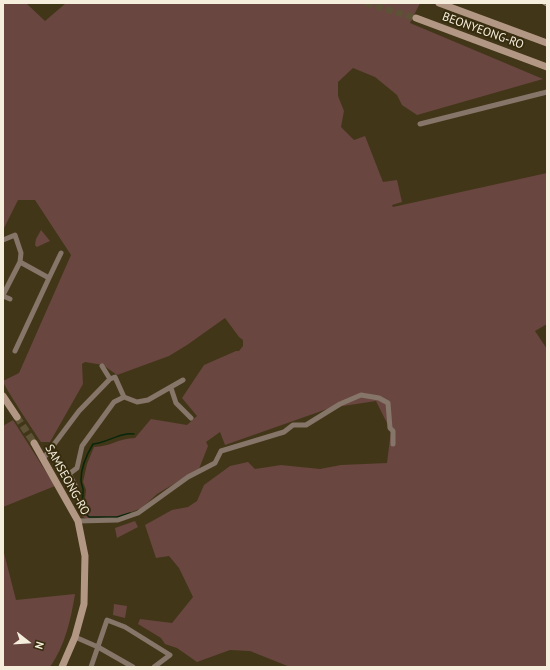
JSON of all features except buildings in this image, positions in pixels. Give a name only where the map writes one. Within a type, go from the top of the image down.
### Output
[{"type":"street","name":"BEONYEONG-RO","points":[[439,3],[547,43]]},
{"type":"street","name":"BEONYEONG-RO","points":[[416,18],[545,66]]},
{"type":"street","points":[[420,124],[547,92]]},
{"type":"street","points":[[3,240],[15,235],[21,253],[20,262],[3,295],[10,299]]},
{"type":"street","points":[[15,351],[61,253]]},
{"type":"street","points":[[20,262],[49,278]]},
{"type":"street","points":[[102,366],[113,378],[124,398]]},
{"type":"street","points":[[43,459],[80,411],[113,378]]},
{"type":"street","points":[[76,487],[69,474],[77,468],[82,446],[114,402],[124,398],[137,402],[148,400],[183,380]]},
{"type":"street","points":[[171,388],[176,403],[191,418]]},
{"type":"street","points":[[78,521],[118,520],[138,513],[188,477],[215,463],[221,451],[284,432],[293,424],[306,425],[340,404],[361,395],[374,396],[388,403],[390,428],[393,431],[393,444]]},
{"type":"street","points":[[3,396],[17,417]]},
{"type":"street","name":"SAMSEONG-RO","points":[[34,443],[78,521],[85,556],[86,571],[84,604],[75,638],[62,667]]},
{"type":"street","points":[[91,667],[108,620],[125,627],[170,655],[154,667]]},
{"type":"street","points":[[75,638],[98,647],[134,667]]},
{"type":"shaded area","points":[[3,3],[26,3],[45,21],[66,3],[420,3],[410,23],[543,79],[417,115],[402,105],[397,95],[375,77],[353,68],[338,82],[338,96],[344,111],[341,127],[354,140],[365,136],[383,182],[397,180],[402,202],[392,205],[393,207],[547,173],[547,324],[535,331],[547,349],[547,667],[290,667],[250,651],[230,650],[197,662],[177,648],[165,644],[161,638],[138,624],[140,619],[172,623],[193,597],[179,568],[169,556],[156,558],[145,525],[172,510],[188,507],[197,501],[204,485],[230,466],[248,462],[255,469],[281,465],[320,469],[341,465],[387,463],[391,431],[376,401],[330,408],[225,445],[220,432],[206,442],[208,446],[199,469],[157,494],[142,508],[112,519],[87,520],[82,516],[78,507],[85,499],[86,490],[83,482],[87,464],[94,447],[105,446],[124,439],[135,438],[151,419],[187,425],[197,416],[182,398],[204,365],[239,351],[243,346],[243,340],[225,318],[169,356],[117,375],[103,365],[85,362],[82,364],[83,384],[50,442],[41,442],[13,400],[3,381],[19,373],[71,255],[35,200],[18,200],[3,230]]},
{"type":"shaded area","points":[[41,230],[50,241],[37,247],[35,245],[36,239]]},
{"type":"shaded area","points":[[13,420],[55,486],[3,507],[3,426]]},
{"type":"shaded area","points":[[135,521],[138,527],[117,538],[115,528]]},
{"type":"shaded area","points":[[3,549],[16,600],[75,594],[67,632],[60,650],[50,667],[3,667]]},
{"type":"shaded area","points":[[114,604],[127,606],[125,618],[113,615]]},
{"type":"waterway","points":[[130,513],[117,517],[89,517],[81,507],[83,497],[81,480],[85,461],[93,444],[119,436],[134,434]]},
{"type":"tunnel","points":[[366,3],[416,18]]},
{"type":"tunnel","points":[[17,417],[34,443]]},
{"type":"railway","points":[[542,3],[547,6]]}]
